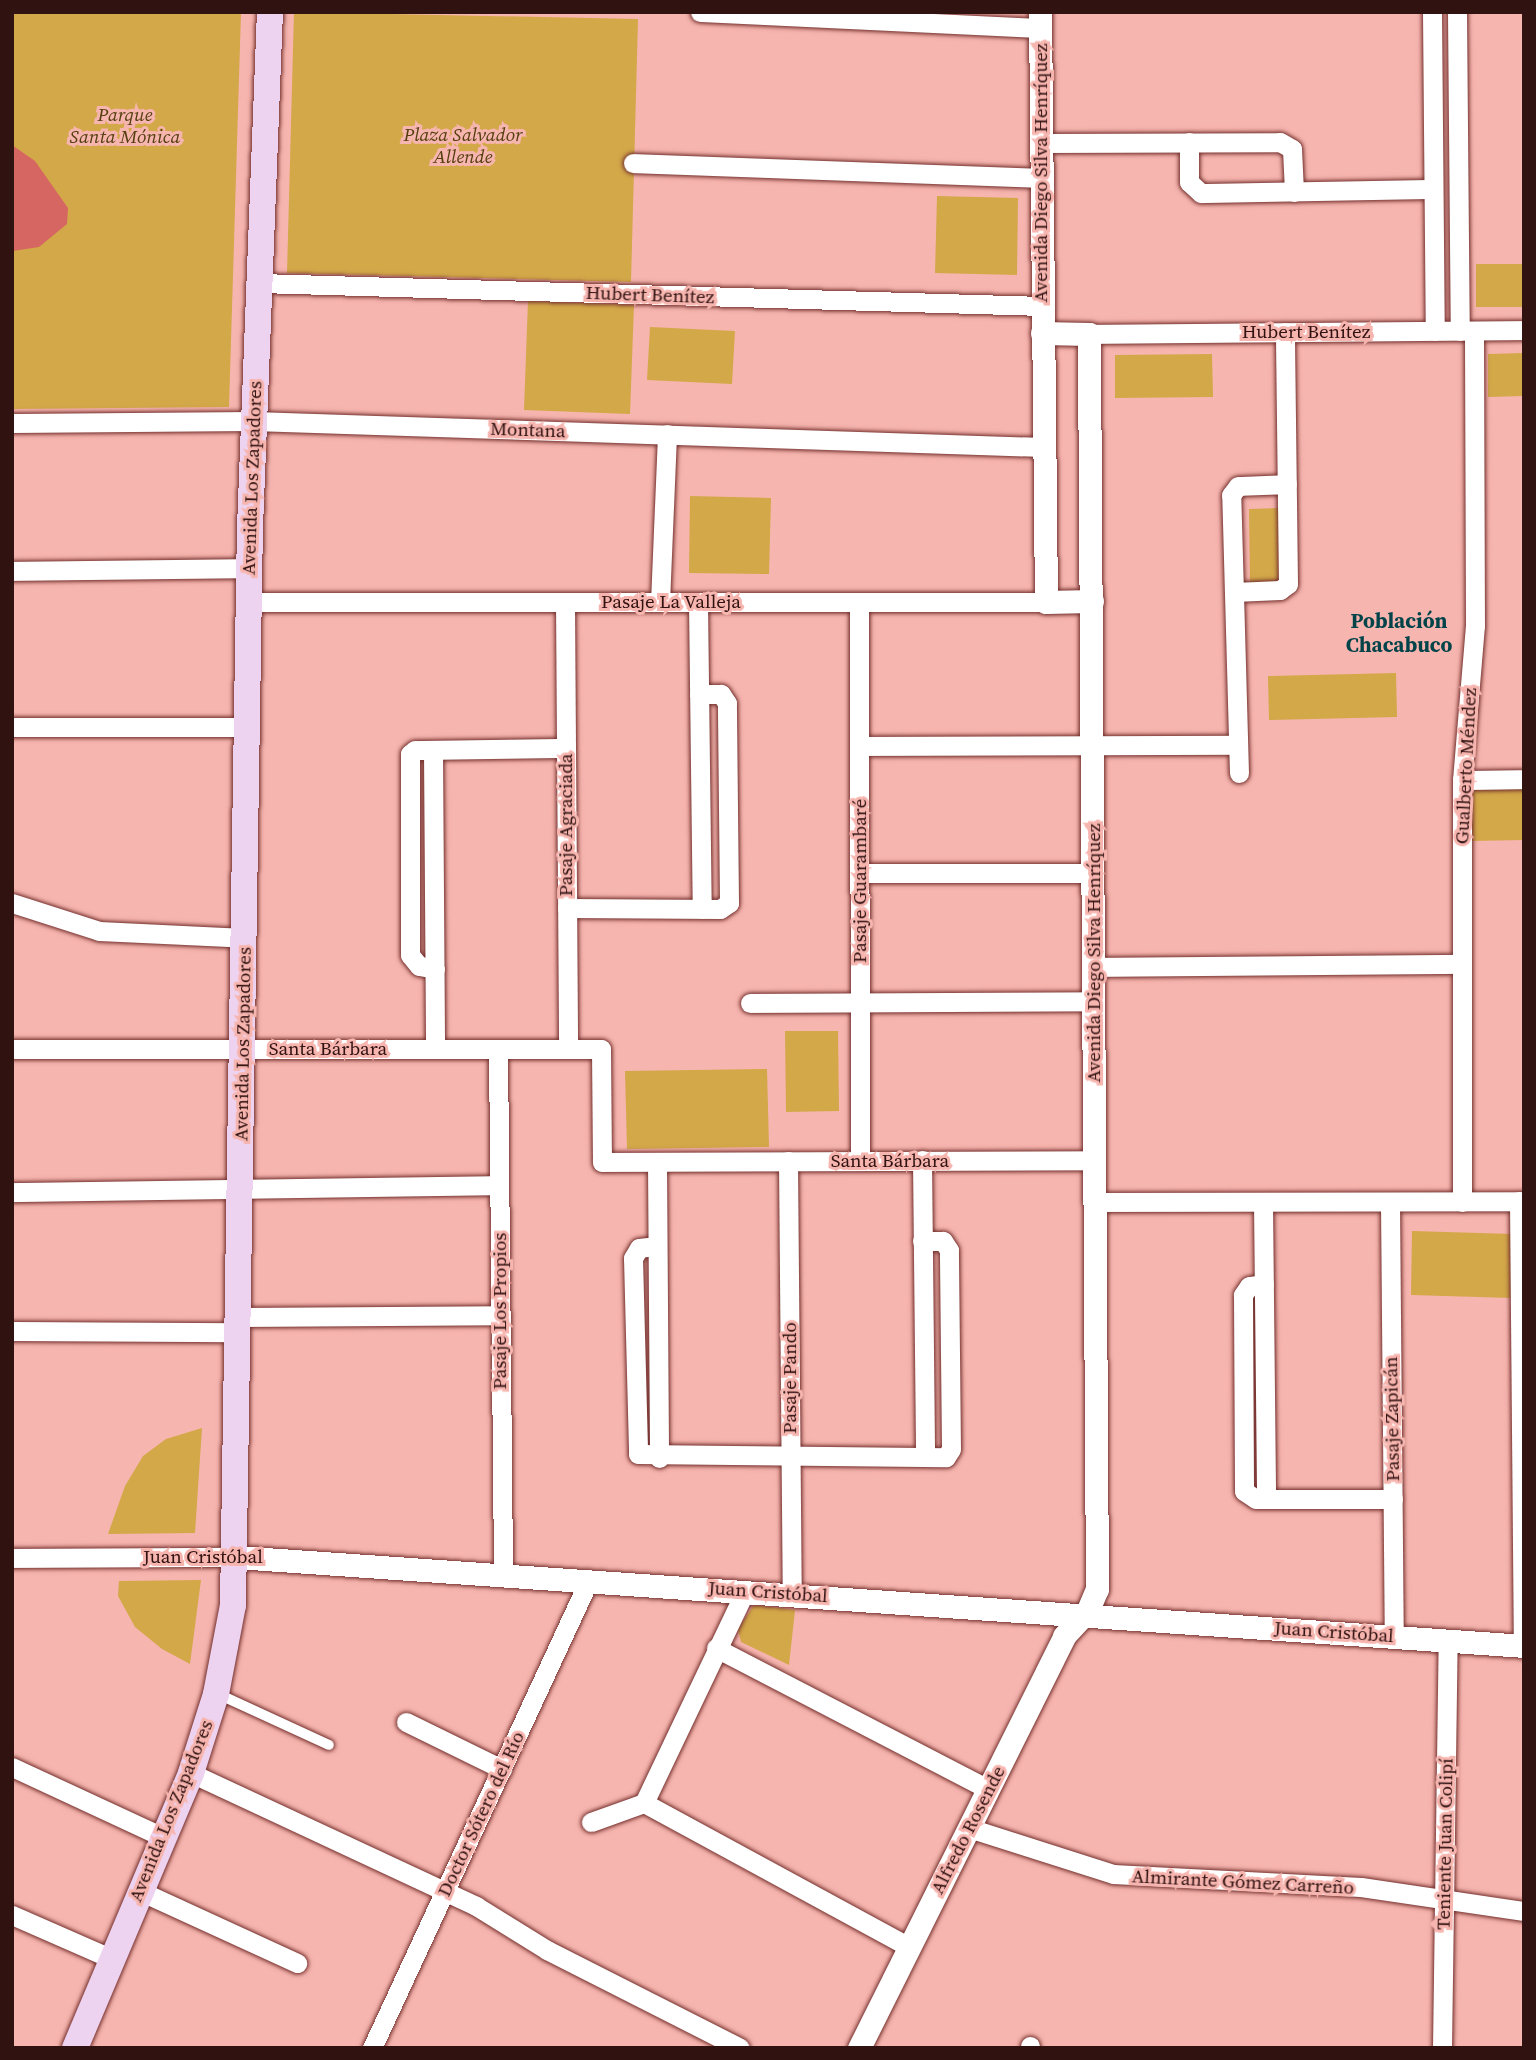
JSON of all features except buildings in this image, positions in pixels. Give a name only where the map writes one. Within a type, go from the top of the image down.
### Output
[{"type":"main road","name":"Avenida Los Zapadores","points":[[75,2048],[191,1773],[216,1694],[233,1605],[236,1557],[253,421],[270,12]]},
{"type":"street","points":[[700,12],[1040,20]]},
{"type":"street","points":[[1432,12],[1435,331]]},
{"type":"street","name":"Gualberto Méndez","points":[[1457,12],[1475,626],[1462,780],[1462,1202]]},
{"type":"street","name":"Avenida Diego Silva Henríquez","points":[[1040,20],[1046,601]]},
{"type":"street","points":[[1189,142],[1189,182],[1196,192],[1433,189]]},
{"type":"street","points":[[1041,143],[1284,143],[1293,155],[1294,192]]},
{"type":"street","points":[[634,163],[1041,178]]},
{"type":"street","name":"Hubert Benítez","points":[[259,283],[1041,306]]},
{"type":"street","name":"Hubert Benítez","points":[[1089,334],[1524,330]]},
{"type":"street","points":[[1234,592],[1280,590],[1288,584],[1284,332]]},
{"type":"street","points":[[1042,333],[1089,334]]},
{"type":"street","name":"Avenida Diego Silva Henríquez","points":[[1082,1615],[1097,1589],[1089,334]]},
{"type":"street","name":"Montana","points":[[12,423],[253,421],[1043,447]]},
{"type":"street","points":[[660,602],[667,434]]},
{"type":"street","points":[[1239,773],[1234,488],[1287,484]]},
{"type":"street","points":[[12,571],[250,568]]},
{"type":"street","name":"Pasaje La Valleja","points":[[249,602],[1092,601]]},
{"type":"street","name":"Pasaje Agraciada","points":[[565,602],[568,1049]]},
{"type":"street","points":[[698,602],[702,909]]},
{"type":"street","name":"Pasaje Guarambaré","points":[[859,602],[860,1161]]},
{"type":"street","points":[[567,908],[724,909],[729,900],[727,703],[721,694],[699,694]]},
{"type":"street","points":[[12,727],[247,727]]},
{"type":"street","points":[[859,746],[1238,745]]},
{"type":"street","points":[[435,1049],[435,969],[415,963],[410,950],[410,754],[433,750],[566,748]]},
{"type":"street","points":[[1462,780],[1524,779]]},
{"type":"street","points":[[859,873],[1094,873]]},
{"type":"street","points":[[12,903],[99,931],[244,938]]},
{"type":"street","points":[[1094,967],[1462,964]]},
{"type":"street","points":[[750,1003],[1094,1001]]},
{"type":"street","name":"Santa Bárbara","points":[[12,1049],[601,1049],[602,1162],[1095,1160]]},
{"type":"street","name":"Pasaje Los Propios","points":[[498,1049],[503,1573]]},
{"type":"street","points":[[922,1160],[925,1457]]},
{"type":"street","name":"Pasaje Pando","points":[[788,1161],[792,1594]]},
{"type":"street","points":[[657,1162],[659,1458]]},
{"type":"street","points":[[12,1192],[241,1192],[499,1185]]},
{"type":"street","points":[[1095,1202],[1521,1201],[1524,1646]]},
{"type":"street","points":[[1264,1202],[1264,1284],[1249,1286],[1243,1295],[1243,1486],[1247,1496],[1266,1499],[1393,1499]]},
{"type":"street","name":"Pasaje Zapicán","points":[[1390,1202],[1394,1636]]},
{"type":"street","points":[[657,1245],[639,1248],[633,1258],[638,1454],[659,1458],[925,1457],[949,1455],[949,1250],[943,1241],[922,1241]]},
{"type":"street","points":[[12,1331],[500,1315]]},
{"type":"street","name":"Juan Cristóbal","points":[[12,1558],[236,1557],[503,1573],[1524,1646]]},
{"type":"street","name":"Doctor Sótero del Río","points":[[372,2048],[589,1580]]},
{"type":"street","points":[[591,1822],[644,1803],[744,1591]]},
{"type":"street","name":"Alfredo Rosende","points":[[859,2048],[1064,1636],[1082,1615]]},
{"type":"street","name":"Teniente Juan Colipí","points":[[1441,2048],[1448,1640]]},
{"type":"street","points":[[716,1648],[988,1789]]},
{"type":"street","points":[[406,1722],[502,1769]]},
{"type":"street","points":[[12,1767],[163,1837]]},
{"type":"street","points":[[191,1773],[445,1892],[547,1950],[740,2048]]},
{"type":"street","points":[[644,1803],[909,1947]]},
{"type":"street","name":"Almirante Gómez Carreño","points":[[969,1828],[1113,1874],[1361,1887],[1524,1911]]},
{"type":"street","points":[[141,1891],[297,1963]]},
{"type":"street","points":[[12,1915],[112,1959]]},
{"type":"lane","points":[[216,1694],[329,1745]]},
{"type":"green space","name":"Parque Santa Mónica","points":[[12,12],[241,12],[229,407],[12,409]]},
{"type":"green space","name":"Plaza Salvador Allende","points":[[294,12],[638,19],[631,282],[287,273]]},
{"type":"green space","points":[[937,196],[1018,198],[1017,275],[935,273]]},
{"type":"green space","points":[[1476,264],[1524,264],[1524,307],[1476,307]]},
{"type":"green space","points":[[528,301],[634,305],[630,414],[524,410]]},
{"type":"green space","points":[[650,327],[735,331],[732,384],[647,380]]},
{"type":"green space","points":[[1524,353],[1524,396],[1488,397],[1488,354]]},
{"type":"green space","points":[[1212,354],[1213,397],[1115,398],[1115,355]]},
{"type":"green space","points":[[690,496],[771,498],[769,574],[689,573]]},
{"type":"green space","points":[[1279,508],[1280,582],[1250,582],[1249,509]]},
{"type":"green space","points":[[1396,673],[1397,717],[1269,720],[1268,676]]},
{"type":"green space","points":[[1524,789],[1524,840],[1471,841],[1470,790]]},
{"type":"green space","points":[[785,1031],[838,1031],[839,1111],[786,1112]]},
{"type":"green space","points":[[767,1069],[769,1147],[627,1149],[625,1071]]},
{"type":"green space","points":[[1412,1231],[1513,1234],[1512,1298],[1411,1295]]},
{"type":"green space","points":[[202,1428],[195,1533],[108,1534],[125,1486],[143,1456],[166,1439]]},
{"type":"green space","points":[[201,1580],[190,1664],[162,1649],[135,1627],[118,1596],[119,1581]]},
{"type":"green space","points":[[754,1605],[795,1610],[789,1665],[741,1642],[738,1629]]},
{"type":"shaded area","points":[[12,145],[35,161],[68,208],[67,224],[39,247],[13,251]]},
{"type":"district","name":"Población Chacabuco","points":[[1399,633]]}]
